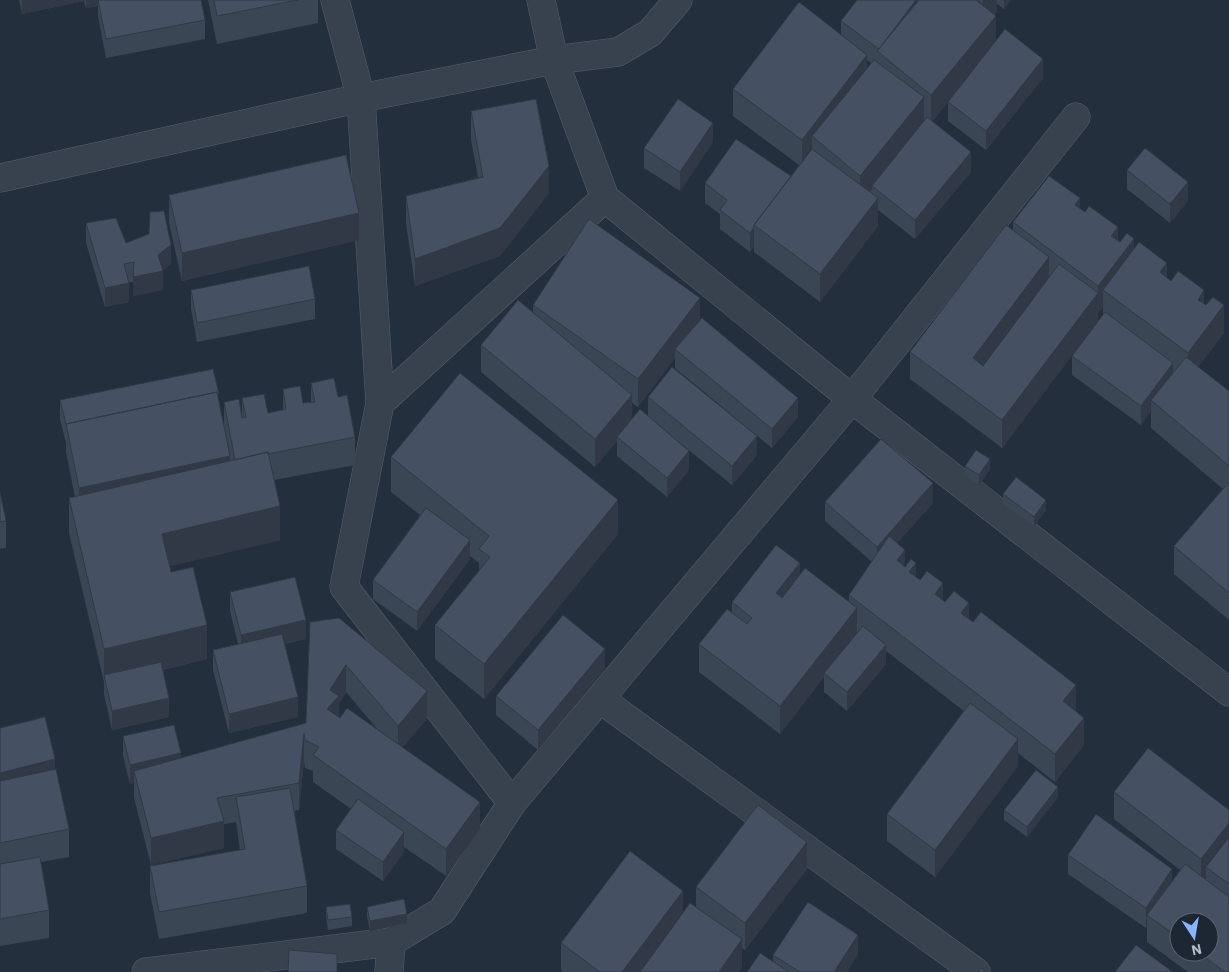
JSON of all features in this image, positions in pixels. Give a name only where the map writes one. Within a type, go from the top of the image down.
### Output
[{"type":"street","points":[[335,0],[361,98],[380,403],[344,587],[512,803]]},
{"type":"street","points":[[542,0],[554,60],[605,198],[852,399],[1229,692]]},
{"type":"street","points":[[0,178],[361,98],[554,60],[618,52],[650,33],[678,0]]},
{"type":"street","points":[[146,972],[391,942],[442,911],[512,803],[852,399],[1076,117]]},
{"type":"street","points":[[380,403],[605,198]]},
{"type":"street","points":[[600,699],[976,972]]},
{"type":"street","points":[[389,972],[391,942]]},
{"type":"building","points":[[98,0],[201,0],[205,20],[106,39]]},
{"type":"building","points":[[214,0],[298,0],[217,16]]},
{"type":"building","points":[[857,0],[916,0],[879,49],[841,21]]},
{"type":"building","points":[[919,0],[976,0],[996,16],[931,95],[877,51]]},
{"type":"building","points":[[799,2],[867,55],[802,140],[733,89]]},
{"type":"building","points":[[1005,29],[1043,59],[986,131],[948,102]]},
{"type":"building","points":[[874,60],[924,97],[860,176],[812,136]]},
{"type":"building","points":[[536,99],[549,166],[500,228],[415,259],[406,196],[483,177],[471,111]]},
{"type":"building","points":[[678,99],[713,123],[680,172],[644,148]]},
{"type":"building","points":[[927,117],[971,152],[915,220],[872,186]]},
{"type":"building","points":[[736,139],[791,176],[750,233],[720,210],[727,200],[705,183]]},
{"type":"building","points":[[1145,148],[1188,182],[1170,204],[1127,170]]},
{"type":"building","points":[[812,149],[878,198],[820,274],[754,225]]},
{"type":"building","points":[[346,155],[359,213],[182,253],[169,195]]},
{"type":"building","points":[[1049,176],[1080,198],[1075,205],[1085,212],[1089,206],[1118,227],[1111,236],[1120,242],[1127,233],[1134,239],[1098,286],[1013,222]]},
{"type":"building","points":[[164,211],[171,245],[158,255],[163,271],[133,277],[134,262],[124,264],[129,283],[105,288],[86,223],[116,218],[126,243],[149,234],[150,212]]},
{"type":"building","points":[[589,219],[700,298],[638,379],[533,305]]},
{"type":"building","points":[[1006,225],[1049,257],[973,358],[983,366],[1059,264],[1098,293],[1002,420],[910,352]]},
{"type":"building","points":[[1139,242],[1167,263],[1160,272],[1171,281],[1178,271],[1204,290],[1198,300],[1206,305],[1213,297],[1224,305],[1188,353],[1103,290]]},
{"type":"building","points":[[309,266],[315,299],[197,323],[191,290]]},
{"type":"building","points":[[518,300],[632,395],[595,439],[481,345]]},
{"type":"building","points":[[1105,312],[1173,363],[1141,406],[1072,356]]},
{"type":"building","points":[[702,318],[798,398],[772,429],[675,349]]},
{"type":"building","points":[[1186,357],[1229,391],[1229,466],[1151,400]]},
{"type":"building","points":[[672,367],[757,436],[732,466],[648,397]]},
{"type":"building","points":[[213,369],[219,394],[217,392],[66,424],[60,400]]},
{"type":"building","points":[[460,373],[618,500],[484,664],[435,625],[490,557],[479,549],[489,536],[391,457]]},
{"type":"building","points":[[334,378],[338,397],[347,395],[355,437],[268,454],[268,452],[235,460],[224,402],[239,399],[242,418],[246,417],[242,398],[264,394],[268,413],[286,409],[283,389],[300,386],[303,403],[315,402],[311,383]]},
{"type":"building","points":[[217,392],[230,456],[79,488],[66,424]]},
{"type":"building","points":[[640,409],[689,451],[667,478],[617,437]]},
{"type":"building","points":[[881,439],[933,483],[877,547],[825,502]]},
{"type":"building","points":[[976,450],[990,459],[979,475],[965,466]]},
{"type":"building","points":[[268,452],[280,506],[162,534],[171,572],[193,567],[207,625],[104,649],[69,498]]},
{"type":"building","points":[[1016,477],[1046,500],[1034,517],[1003,494]]},
{"type":"building","points":[[1229,482],[1229,593],[1174,546]]},
{"type":"building","points":[[0,492],[6,521],[0,522]]},
{"type":"building","points":[[426,508],[470,540],[417,612],[373,580]]},
{"type":"building","points":[[889,536],[905,550],[897,560],[905,567],[911,559],[916,563],[909,572],[920,580],[927,571],[943,583],[935,594],[945,602],[954,591],[969,603],[961,613],[973,622],[981,612],[1076,685],[1063,701],[1084,718],[1055,754],[849,595]]},
{"type":"building","points":[[776,545],[800,563],[776,593],[782,598],[805,568],[857,608],[780,706],[699,644],[727,609],[747,624],[752,618],[732,602]]},
{"type":"building","points":[[295,577],[306,620],[241,635],[230,592]]},
{"type":"building","points":[[563,615],[605,649],[538,730],[496,696]]},
{"type":"building","points":[[339,618],[427,691],[398,726],[346,665],[330,690],[339,696],[327,709],[340,718],[347,708],[480,802],[446,849],[313,755],[319,747],[305,740],[304,733],[299,783],[217,798],[224,821],[151,838],[134,771],[306,723],[310,622]]},
{"type":"building","points":[[863,626],[886,645],[847,692],[824,673]]},
{"type":"building","points":[[282,634],[298,697],[229,714],[213,650]]},
{"type":"building","points":[[161,662],[169,698],[112,711],[104,675]]},
{"type":"building","points":[[970,703],[1018,739],[935,850],[887,814]]},
{"type":"building","points":[[45,717],[55,759],[0,773],[0,728]]},
{"type":"building","points":[[174,725],[181,753],[130,765],[123,736]]},
{"type":"building","points":[[1148,748],[1229,810],[1229,823],[1201,859],[1114,792]]},
{"type":"building","points":[[56,769],[69,829],[0,843],[0,781]]},
{"type":"building","points":[[1036,770],[1058,787],[1027,827],[1004,810]]},
{"type":"building","points":[[290,788],[307,886],[159,912],[150,866],[245,849],[236,797]]},
{"type":"building","points":[[358,799],[404,832],[383,862],[336,830]]},
{"type":"building","points":[[758,805],[807,842],[745,923],[696,887]]},
{"type":"building","points":[[1096,814],[1172,869],[1146,908],[1068,855]]},
{"type":"building","points":[[1229,837],[1229,884],[1206,867]]},
{"type":"building","points":[[630,851],[683,891],[622,972],[600,972],[561,943]]},
{"type":"building","points":[[40,857],[49,910],[0,919],[0,864]]},
{"type":"building","points":[[1185,864],[1229,897],[1229,972],[1225,972],[1212,962],[1219,962],[1219,912],[1169,912],[1169,931],[1147,915]]},
{"type":"building","points":[[404,899],[407,914],[370,921],[367,907]]},
{"type":"building","points":[[808,902],[858,935],[834,972],[800,972],[773,955]]},
{"type":"building","points":[[690,903],[742,939],[719,972],[640,972]]},
{"type":"building","points":[[350,904],[352,917],[328,920],[326,907]]},
{"type":"building","points":[[1136,945],[1173,972],[1115,972]]},
{"type":"building","points":[[289,950],[337,954],[337,972],[288,972]]},
{"type":"building","points":[[760,953],[789,972],[747,972]]},
{"type":"building","points":[[981,968],[986,972],[978,972]]}]
